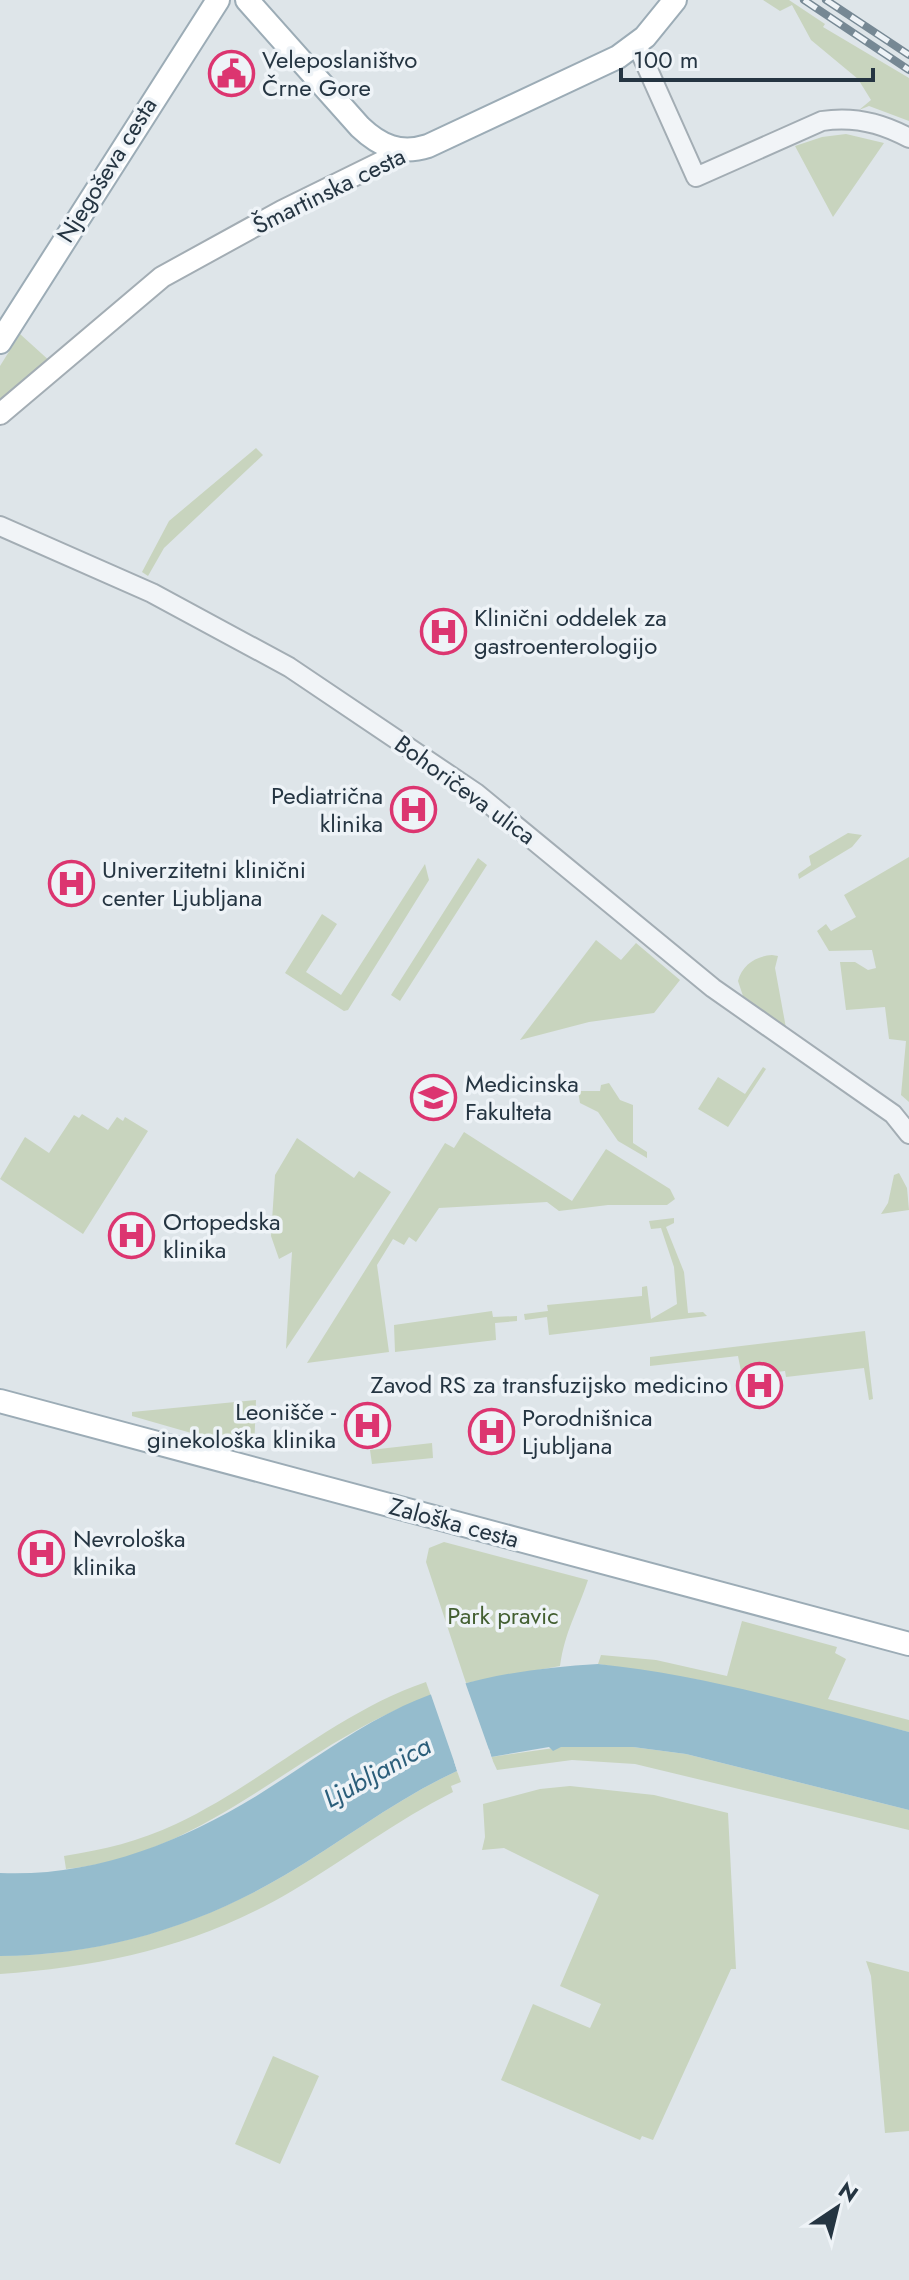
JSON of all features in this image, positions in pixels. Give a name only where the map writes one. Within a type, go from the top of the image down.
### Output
[{"type":"main road","name":"Njegoševa cesta","points":[[0,342],[218,0]]},
{"type":"main road","points":[[247,0],[360,127],[382,144],[404,151]]},
{"type":"main road","name":"Šmartinska cesta","points":[[2,411],[127,303],[162,277],[282,211],[404,151],[428,146],[618,57],[637,45],[675,0]]},
{"type":"main road","name":"Zaloška cesta","points":[[0,1401],[909,1644]]},
{"type":"street","points":[[637,45],[696,177],[822,121],[839,118],[873,123],[909,138]]},
{"type":"street","name":"Bohoričeva ulica","points":[[0,526],[162,597],[289,667],[476,793],[713,988],[893,1114],[909,1134]]},
{"type":"green space","points":[[763,0],[789,0],[825,24],[823,27],[909,78],[909,121],[869,106],[859,110],[871,100],[858,79],[811,40],[792,5],[780,11]]},
{"type":"green space","points":[[846,134],[884,143],[833,217],[795,146],[822,137]]},
{"type":"green space","points":[[20,334],[52,363],[0,403],[0,366]]},
{"type":"green space","points":[[256,448],[263,455],[164,548],[148,576],[142,572],[169,521]]},
{"type":"green space","points":[[848,833],[862,835],[852,847],[799,879],[798,874],[811,865],[809,856]]},
{"type":"green space","points":[[909,857],[909,1102],[901,1095],[906,1041],[889,1039],[885,1007],[846,1010],[840,962],[855,962],[868,970],[876,968],[872,950],[829,951],[817,931],[826,924],[831,931],[856,917],[844,895]]},
{"type":"green space","points":[[478,858],[487,865],[400,1001],[391,995]]},
{"type":"green space","points":[[425,864],[429,880],[348,1010],[344,1011],[285,973],[322,914],[337,924],[306,972],[341,995]]},
{"type":"green space","points":[[596,940],[621,960],[636,943],[680,980],[654,1013],[589,1022],[520,1040]]},
{"type":"green space","points":[[778,956],[775,968],[786,1028],[743,996],[738,981],[750,962]]},
{"type":"green space","points":[[763,1067],[766,1069],[728,1127],[698,1109],[718,1077],[745,1094]]},
{"type":"green space","points":[[609,1083],[620,1100],[633,1105],[633,1143],[647,1152],[647,1158],[618,1141],[598,1112],[580,1103],[578,1091],[600,1091],[601,1085]]},
{"type":"green space","points":[[82,1114],[108,1130],[117,1117],[123,1121],[125,1117],[148,1131],[83,1234],[0,1179],[25,1137],[49,1153],[74,1115],[79,1118]]},
{"type":"green space","points":[[464,1132],[572,1201],[606,1149],[670,1189],[675,1199],[667,1205],[608,1205],[559,1211],[547,1202],[439,1208],[416,1242],[409,1237],[404,1245],[393,1239],[377,1265],[389,1352],[307,1363],[445,1143],[454,1148]]},
{"type":"green space","points":[[297,1138],[354,1178],[359,1171],[391,1192],[286,1349],[292,1252],[279,1259],[271,1236],[275,1175]]},
{"type":"green space","points":[[899,1173],[907,1188],[909,1210],[881,1214],[888,1203],[894,1175]]},
{"type":"green space","points":[[674,1218],[674,1223],[666,1227],[684,1272],[688,1313],[703,1312],[707,1316],[549,1335],[547,1317],[525,1320],[524,1314],[548,1311],[547,1305],[642,1296],[642,1287],[647,1286],[651,1319],[677,1304],[674,1267],[661,1228],[651,1229],[649,1221]]},
{"type":"green space","points":[[492,1311],[493,1317],[517,1316],[517,1321],[495,1323],[496,1340],[395,1352],[394,1325]]},
{"type":"green space","points":[[865,1331],[873,1399],[869,1400],[864,1368],[786,1377],[785,1371],[742,1376],[738,1356],[650,1366],[650,1357]]},
{"type":"green space","points":[[256,1400],[254,1451],[132,1416],[132,1412]]},
{"type":"green space","points":[[432,1443],[433,1458],[372,1464],[370,1450]]},
{"type":"green space","name":"Park pravic","points":[[444,1542],[588,1580],[568,1632],[560,1666],[466,1683],[426,1562],[429,1548]]},
{"type":"green space","points":[[742,1621],[837,1647],[835,1653],[846,1659],[828,1699],[909,1720],[909,1732],[699,1680],[598,1664],[601,1655],[656,1660],[727,1676]]},
{"type":"green space","points":[[426,1682],[431,1696],[339,1740],[210,1820],[166,1842],[118,1859],[66,1869],[64,1856],[121,1844],[176,1824],[239,1789],[361,1712]]},
{"type":"green space","points":[[561,1747],[633,1747],[686,1754],[909,1810],[909,1830],[635,1764],[572,1760],[497,1770],[491,1757]]},
{"type":"green space","points":[[457,1771],[461,1782],[451,1786],[453,1792],[292,1891],[223,1926],[114,1959],[0,1974],[0,1956],[111,1944],[147,1935],[218,1909],[285,1875],[391,1807]]},
{"type":"green space","points":[[570,1786],[654,1795],[728,1813],[736,1969],[731,1969],[653,2140],[642,2136],[640,2140],[501,2080],[533,2004],[590,2028],[601,2004],[560,1986],[599,1895],[504,1848],[482,1850],[485,1837],[483,1804],[540,1789]]},
{"type":"green space","points":[[866,1961],[909,1972],[909,2131],[885,2133],[871,1976]]},
{"type":"green space","points":[[273,2056],[319,2076],[280,2164],[235,2144]]},
{"type":"water","name":"Ljubljanica","points":[[598,1664],[716,1683],[909,1732],[909,1810],[686,1754],[633,1747],[561,1747],[553,1751],[549,1747],[491,1757],[489,1749],[454,1761],[457,1771],[391,1807],[285,1875],[218,1909],[148,1935],[112,1944],[0,1956],[0,1873],[69,1869],[135,1854],[228,1812],[366,1726],[427,1696],[499,1676]]},
{"type":"pier","points":[[464,1679],[493,1761],[486,1754],[459,1763],[461,1772],[458,1773],[430,1692]]},
{"type":"railway","points":[[804,0],[909,70]]},
{"type":"railway","points":[[826,0],[909,55]]},
{"type":"place","name":"Veleposlaništvo Črne Gore","points":[[231,74]]},
{"type":"place","name":"Klinični oddelek za gastroenterologijo","points":[[443,632]]},
{"type":"place","name":"Pediatrična klinika","points":[[414,810]]},
{"type":"place","name":"Univerzitetni klinični center Ljubljana","points":[[71,884]]},
{"type":"place","name":"Medicinska Fakulteta","points":[[434,1098]]},
{"type":"place","name":"Ortopedska klinika","points":[[132,1236]]},
{"type":"place","name":"Zavod RS za transfuzijsko medicino","points":[[759,1385]]},
{"type":"place","name":"Leonišče - ginekološka klinika","points":[[367,1426]]},
{"type":"place","name":"Porodnišnica Ljubljana","points":[[491,1432]]},
{"type":"place","name":"Nevrološka klinika","points":[[42,1553]]}]
